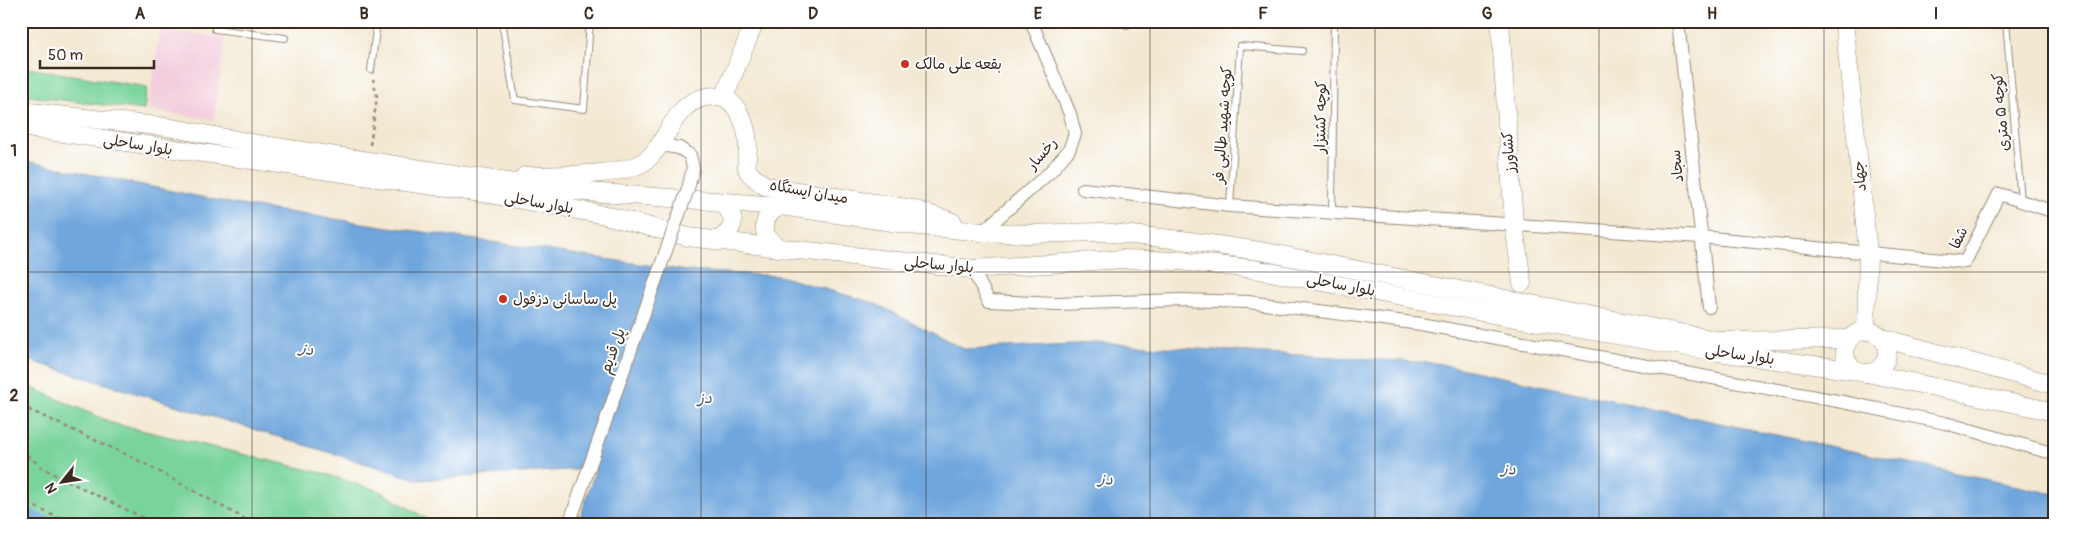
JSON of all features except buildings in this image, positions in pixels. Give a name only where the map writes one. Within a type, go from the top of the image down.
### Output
[{"type":"main road","points":[[488,178],[622,170],[644,162],[660,145],[679,112],[694,100],[709,96],[724,98],[756,21]]},
{"type":"main road","name":"کشاورز","points":[[1500,21],[1514,224],[1522,283]]},
{"type":"main road","name":"جهاد","points":[[1844,21],[1868,252],[1866,331]]},
{"type":"main road","name":"میدان ایستگاه","points":[[724,98],[737,110],[746,126],[748,148],[746,163],[748,171],[765,186],[913,209],[982,232]]},
{"type":"main road","name":"بلوار ساحلی","points":[[21,111],[167,128],[263,145],[560,190],[781,206],[920,226],[982,232],[1027,234],[1101,232],[1182,240],[1260,251],[1721,341],[1849,339]]},
{"type":"main road","name":"بلوار ساحلی","points":[[21,128],[558,205],[605,215],[688,237],[717,241],[972,269],[1123,259],[1179,261],[1254,269],[1516,318],[1718,352],[1862,372],[2055,412]]},
{"type":"main road","points":[[164,149],[158,139],[160,132],[167,128]]},
{"type":"main road","points":[[717,201],[728,208],[733,221],[728,234],[717,241]]},
{"type":"main road","points":[[780,248],[768,238],[765,222],[768,215],[774,209],[781,206]]},
{"type":"main road","points":[[1101,232],[1108,240],[1110,246],[1109,252],[1102,261]]},
{"type":"main road","points":[[1866,331],[1875,332],[1882,338],[1887,347],[1887,356],[1883,364],[1876,371],[1862,372],[1850,365],[1846,357],[1846,347],[1849,339],[1856,333],[1866,331]]},
{"type":"main road","points":[[1882,338],[2055,386]]},
{"type":"street","name":"رخسار","points":[[982,232],[1050,172],[1069,150],[1075,134],[1070,114],[1031,21]]},
{"type":"street","name":"سجاد","points":[[1678,21],[1709,307]]},
{"type":"street","name":"پل قدیم","points":[[569,524],[688,189],[693,168],[690,155],[679,148],[660,145]]},
{"type":"street","points":[[1083,189],[1230,206],[1702,237],[1868,252]]},
{"type":"street","name":"شفا","points":[[1868,252],[1965,262],[1999,194],[2055,212]]},
{"type":"street","points":[[972,269],[989,301],[1056,304],[1180,300],[1248,302],[1421,324],[1848,402],[1945,423],[2055,454]]},
{"type":"lane","points":[[217,21],[215,28],[286,38]]},
{"type":"lane","points":[[370,70],[377,21]]},
{"type":"lane","points":[[502,21],[515,100],[584,109],[590,21]]},
{"type":"lane","points":[[1116,21],[1127,25],[1135,21]]},
{"type":"lane","name":"کوچه کشتزار","points":[[1332,212],[1334,21]]},
{"type":"lane","name":"کوچه ۵ متری","points":[[2006,21],[2021,201]]},
{"type":"lane","name":"کوچه شهید طالبی فر","points":[[1230,206],[1240,46],[1302,51]]},
{"type":"path","points":[[367,161],[377,97],[370,70]]},
{"type":"path","points":[[21,406],[136,459],[254,524]]},
{"type":"path","points":[[21,450],[46,470],[156,524]]},
{"type":"path","points":[[21,500],[71,524]]},
{"type":"path","points":[[324,524],[345,520],[363,520],[380,524]]},
{"type":"shaded area","points":[[160,29],[225,38],[214,120],[148,110]]},
{"type":"green space","points":[[21,67],[147,87],[144,110],[21,95]]},
{"type":"green space","points":[[21,383],[115,424],[322,473],[379,491],[436,524],[21,524]]},
{"type":"water","name":"دز","points":[[21,160],[240,205],[687,271],[779,276],[874,303],[964,349],[1096,343],[1436,363],[2055,494],[2055,524],[578,524],[596,468],[419,480],[21,358]]},
{"type":"waterway","points":[[21,514],[46,524]]},
{"type":"place","name":"بقعه علی مالک","points":[[905,64]]},
{"type":"place","name":"پل ساسانی دزفول","points":[[503,299]]}]
